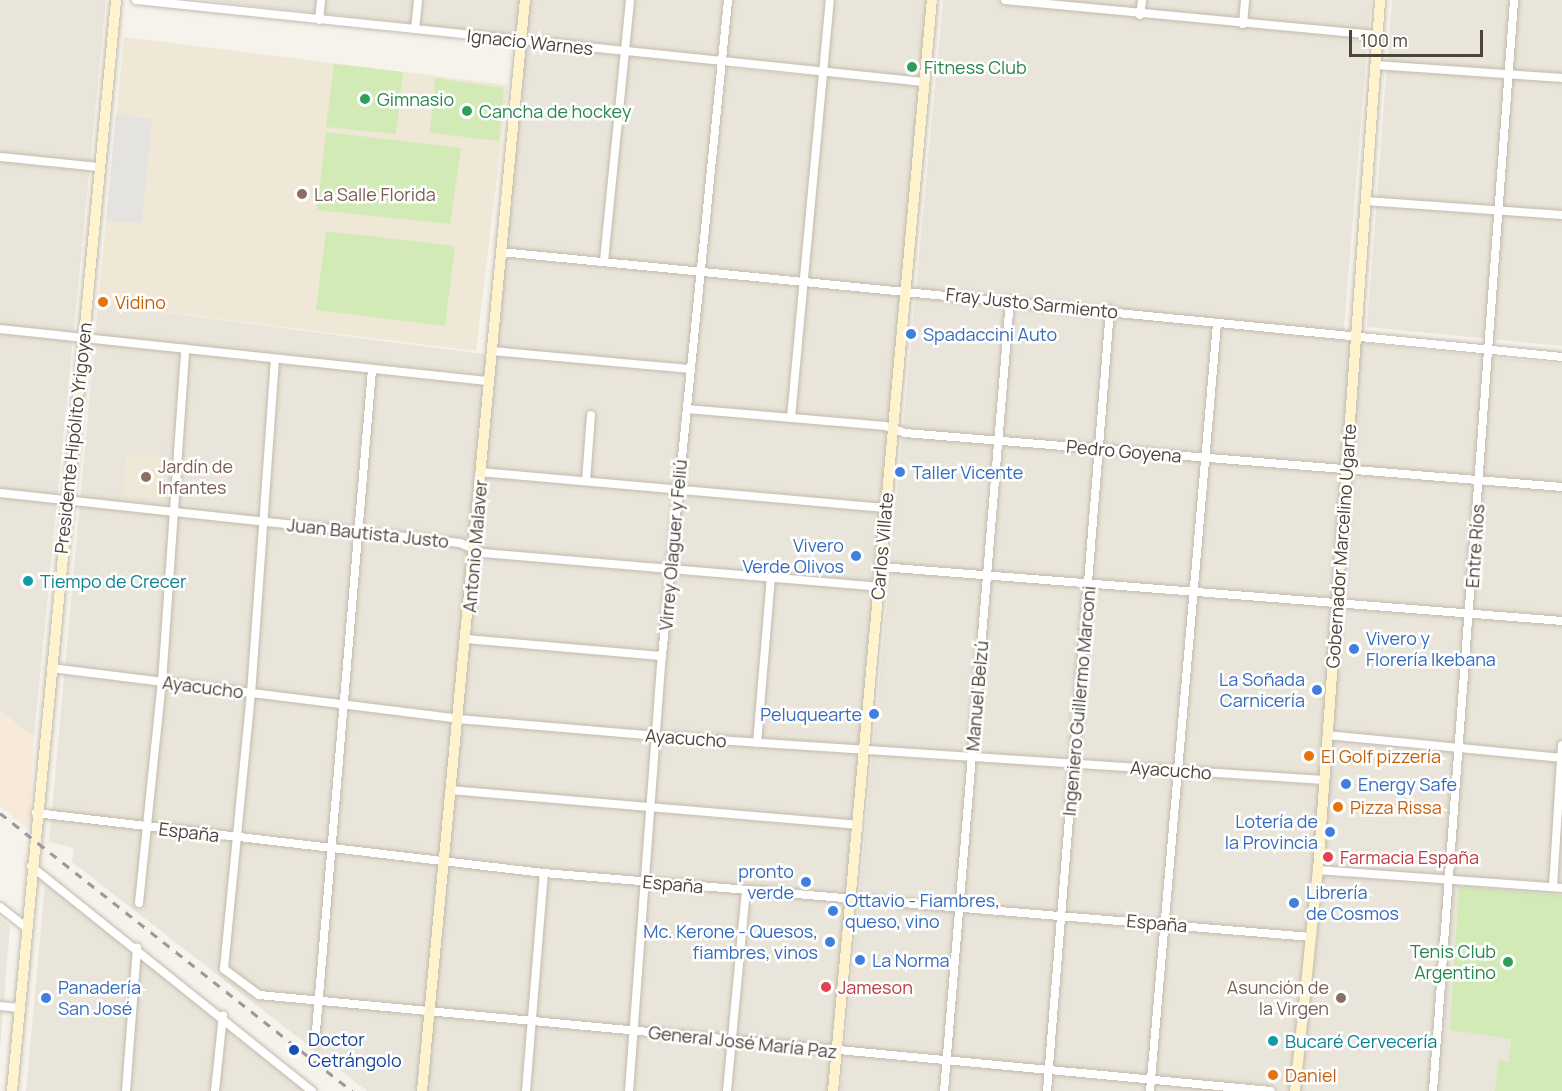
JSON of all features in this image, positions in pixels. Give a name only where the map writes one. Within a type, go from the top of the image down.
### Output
[{"type":"street","name":"Presidente Hipólito Yrigoyen","points":[[12,1091],[36,813],[116,0]]},
{"type":"street","name":"Ignacio Warnes","points":[[136,0],[217,4],[319,20],[924,82]]},
{"type":"street","points":[[319,20],[321,0]]},
{"type":"street","points":[[415,29],[418,0]]},
{"type":"street","name":"Antonio Malaver","points":[[423,1091],[525,0]]},
{"type":"street","points":[[604,261],[630,0]]},
{"type":"street","name":"Virrey Olaguer y Feliú","points":[[629,1091],[662,656],[699,270],[728,0]]},
{"type":"street","points":[[791,418],[830,0]]},
{"type":"street","name":"Carlos Villate","points":[[833,1091],[853,897],[904,290],[932,0]]},
{"type":"street","points":[[1005,0],[1042,2],[1140,15],[1378,35]]},
{"type":"street","points":[[1140,15],[1142,0]]},
{"type":"street","points":[[1243,24],[1245,0]]},
{"type":"street","name":"Gobernador Marcelino Ugarte","points":[[1294,1091],[1318,870],[1380,0]]},
{"type":"street","name":"Entre Ríos","points":[[1433,1091],[1471,615],[1514,0]]},
{"type":"street","points":[[1376,64],[1562,78]]},
{"type":"street","points":[[0,157],[99,167]]},
{"type":"street","points":[[1366,201],[1562,215]]},
{"type":"street","name":"Fray Justo Sarmiento","points":[[501,252],[1010,300],[1562,357]]},
{"type":"street","name":"Manuel Belzú","points":[[944,1091],[962,907],[972,757],[1010,300]]},
{"type":"street","name":"Ingeniero Guillermo Marconi","points":[[1047,1091],[1110,310]]},
{"type":"street","points":[[1150,1091],[1216,323]]},
{"type":"street","points":[[0,329],[489,381]]},
{"type":"street","points":[[139,903],[162,682],[185,349]]},
{"type":"street","points":[[492,351],[691,369]]},
{"type":"street","points":[[235,837],[251,693],[274,359]]},
{"type":"street","points":[[315,1043],[331,848],[347,704],[357,531],[372,370]]},
{"type":"street","name":"Pedro Goyena","points":[[687,409],[998,441],[1562,487]]},
{"type":"street","points":[[586,481],[591,415]]},
{"type":"street","points":[[481,472],[886,508]]},
{"type":"street","name":"Juan Bautista Justo","points":[[0,493],[67,502],[357,531],[475,549],[672,570],[878,587]]},
{"type":"street","points":[[881,567],[987,575],[1088,587],[1192,592],[1562,621]]},
{"type":"street","points":[[757,742],[771,578]]},
{"type":"street","points":[[466,639],[662,656]]},
{"type":"street","name":"Ayacucho","points":[[51,668],[459,718],[656,736],[1324,780]]},
{"type":"street","points":[[1327,735],[1562,758]]},
{"type":"street","points":[[1553,887],[1562,745]]},
{"type":"street","points":[[451,790],[858,825]]},
{"type":"street","name":"España","points":[[36,813],[544,873],[1062,914],[1311,937]]},
{"type":"street","name":"General José María Paz","points":[[235,837],[224,969],[259,995],[317,1002],[431,1010],[837,1052],[1270,1091]]},
{"type":"street","points":[[32,866],[223,1015],[312,1091]]},
{"type":"street","points":[[1318,870],[1562,888]]},
{"type":"street","points":[[526,1091],[544,873]]},
{"type":"street","points":[[727,1091],[746,890]]},
{"type":"street","points":[[0,907],[26,927]]},
{"type":"street","points":[[126,1091],[137,946]]},
{"type":"street","points":[[0,1006],[19,1008]]},
{"type":"street","points":[[215,1091],[223,1015]]},
{"type":"shaded area","points":[[0,0],[106,0],[34,737],[0,711]]},
{"type":"shaded area","points":[[204,0],[723,0],[716,67],[919,85],[829,1091],[367,1091],[72,862],[74,848],[49,842],[98,304],[492,355],[522,36]]},
{"type":"shaded area","points":[[728,0],[932,0],[924,82],[721,63]]},
{"type":"shaded area","points":[[943,0],[1371,0],[1343,341],[1562,364],[1562,1091],[841,1091]]},
{"type":"shaded area","points":[[1392,0],[1562,0],[1562,346],[1367,327]]},
{"type":"shaded area","name":"La Salle Florida","points":[[124,37],[508,85],[476,351],[98,304]]},
{"type":"shaded area","points":[[116,114],[152,119],[142,223],[106,221]]},
{"type":"shaded area","name":"Jardín de Infantes","points":[[127,454],[169,459],[161,499],[122,496]]},
{"type":"shaded area","points":[[0,711],[34,737],[29,829],[0,807]]},
{"type":"shaded area","points":[[45,883],[132,948],[307,1091],[26,1091]]},
{"type":"shaded area","points":[[0,918],[10,926],[0,1047]]},
{"type":"green space","name":"Gimnasio","points":[[334,64],[403,72],[396,134],[326,127]]},
{"type":"green space","name":"Cancha de hockey","points":[[435,78],[504,88],[499,141],[430,133]]},
{"type":"green space","points":[[326,132],[461,148],[450,224],[317,210]]},
{"type":"green space","points":[[326,231],[455,246],[445,326],[316,310]]},
{"type":"green space","name":"Tenis Club Argentino","points":[[1459,887],[1562,895],[1562,1091],[1495,1091],[1499,1060],[1509,1062],[1511,1039],[1450,1030]]},
{"type":"railway","points":[[0,813],[352,1091]]},
{"type":"place","name":"Fitness Club","points":[[912,67]]},
{"type":"place","name":"Gimnasio","points":[[365,99]]},
{"type":"place","name":"Cancha de hockey","points":[[467,111]]},
{"type":"place","name":"La Salle Florida","points":[[302,194]]},
{"type":"place","name":"Vidino","points":[[103,302]]},
{"type":"place","name":"Spadaccini Auto","points":[[911,334]]},
{"type":"place","name":"Taller Vicente","points":[[900,472]]},
{"type":"place","name":"Jardín de Infantes","points":[[146,477]]},
{"type":"place","name":"Vivero Verde Olivos","points":[[856,556]]},
{"type":"place","name":"Tiempo de Crecer","points":[[28,581]]},
{"type":"place","name":"Vivero y Florería Ikebana","points":[[1354,649]]},
{"type":"place","name":"La Soñada Carnicería","points":[[1317,690]]},
{"type":"place","name":"Peluquearte","points":[[874,714]]},
{"type":"place","name":"El Golf pizzería","points":[[1309,756]]},
{"type":"place","name":"Energy Safe","points":[[1346,784]]},
{"type":"place","name":"Pizza Rissa","points":[[1338,807]]},
{"type":"place","name":"Lotería de la Provincia","points":[[1330,832]]},
{"type":"place","name":"Farmacia España","points":[[1328,857]]},
{"type":"place","name":"pronto verde","points":[[806,882]]},
{"type":"place","name":"Librería de Cosmos","points":[[1294,903]]},
{"type":"place","name":"Ottavio - Fiambres, queso, vino","points":[[833,911]]},
{"type":"place","name":"Mc. Kerone - Quesos, fiambres, vinos","points":[[830,942]]},
{"type":"place","name":"La Norma","points":[[860,960]]},
{"type":"place","name":"Tenis Club Argentino","points":[[1508,962]]},
{"type":"place","name":"Jameson","points":[[826,987]]},
{"type":"place","name":"Panadería San José","points":[[46,998]]},
{"type":"place","name":"Asunción de la Virgen","points":[[1341,998]]},
{"type":"place","name":"Bucaré Cervecería","points":[[1273,1041]]},
{"type":"place","name":"Doctor Cetrángolo","points":[[294,1050]]},
{"type":"place","name":"Daniel","points":[[1273,1075]]}]
